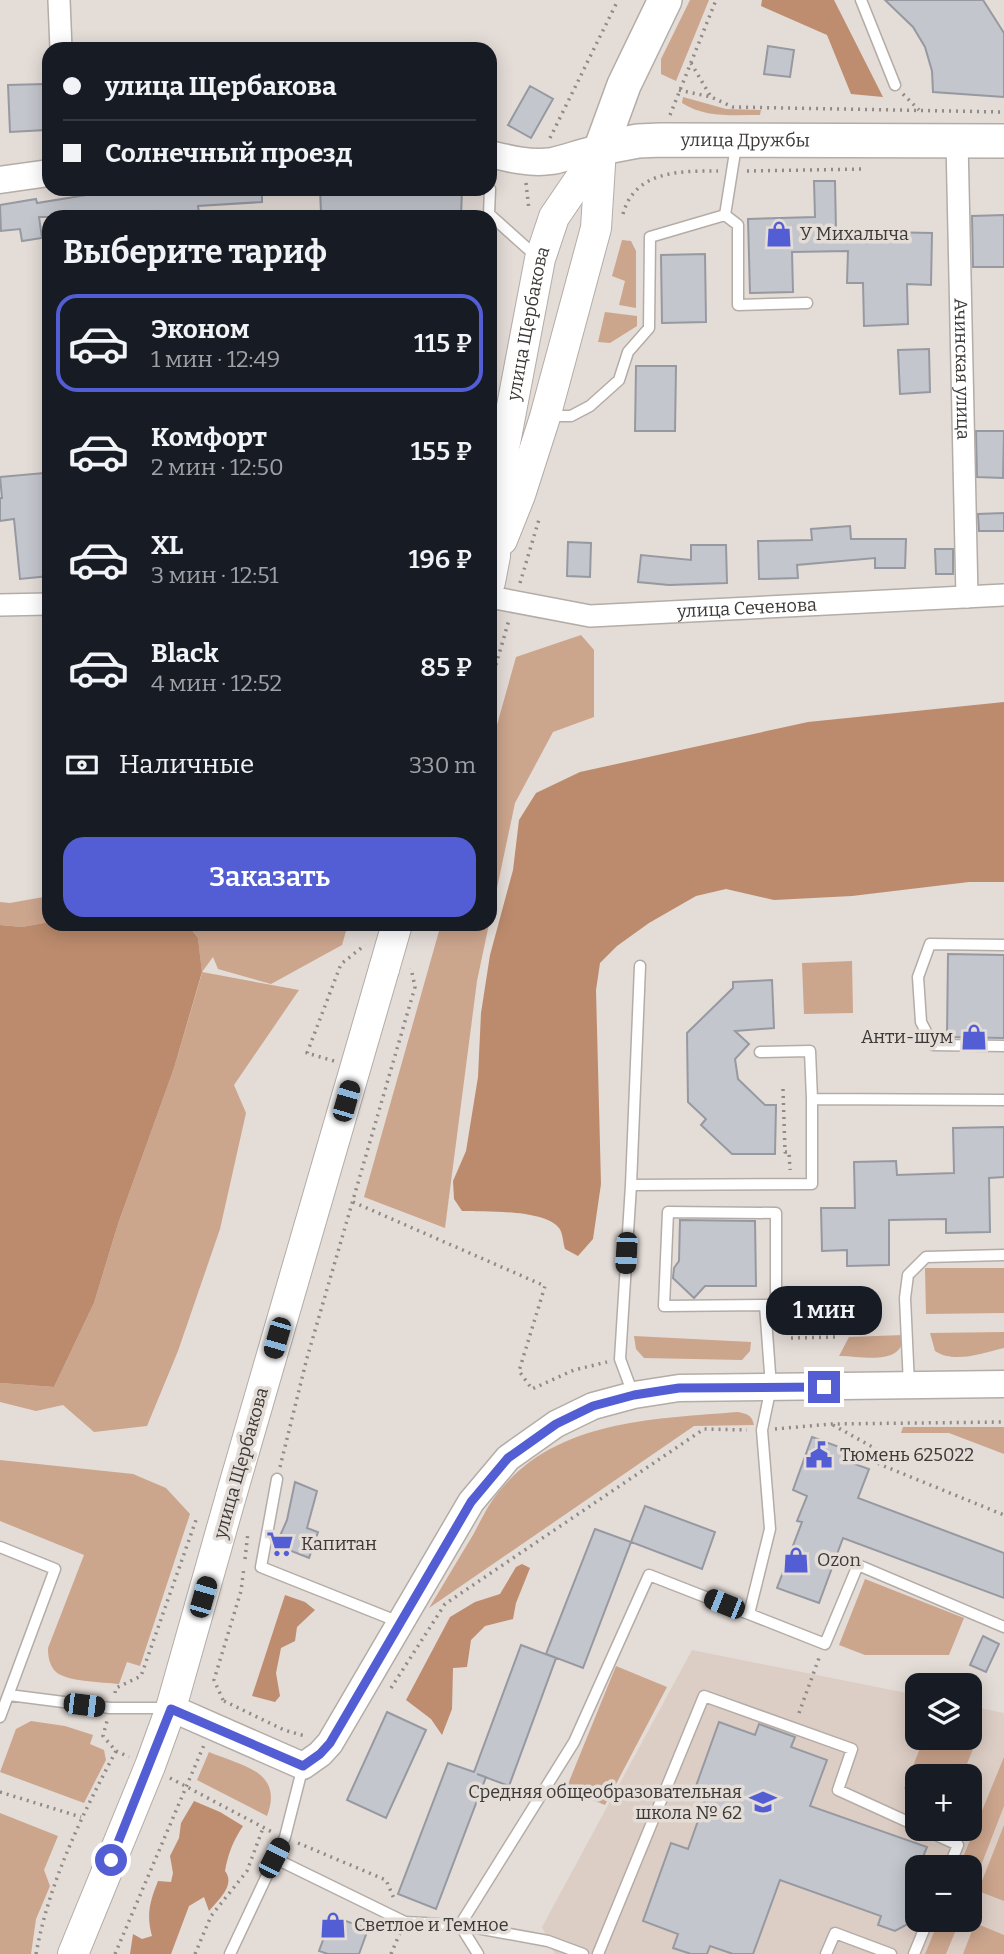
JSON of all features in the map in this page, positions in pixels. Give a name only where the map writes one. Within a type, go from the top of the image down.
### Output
[{"type":"main road","name":"улица Щербакова","points":[[497,485],[540,259],[554,217],[601,148],[624,85],[665,0]]},
{"type":"main road","name":"улица Дружбы","points":[[601,148],[638,141],[661,141],[734,157],[957,141],[1004,141]]},
{"type":"main road","name":"улица Щербакова","points":[[497,558],[545,416],[596,228],[601,148]]},
{"type":"main road","name":"улица Щербакова","points":[[73,1954],[171,1709],[231,1496],[397,965],[397,931]]},
{"type":"street","points":[[59,0],[61,42]]},
{"type":"street","name":"Ачинская улица","points":[[957,141],[967,597]]},
{"type":"street","name":"улица Дружбы","points":[[497,155],[530,162],[553,161],[578,152],[601,148]]},
{"type":"street","points":[[0,180],[42,174]]},
{"type":"street","name":"улица Сеченова","points":[[497,598],[590,616],[1004,595]]},
{"type":"street","points":[[0,606],[42,604]]},
{"type":"street","points":[[171,1709],[303,1766],[320,1754],[330,1743],[471,1502],[508,1458],[556,1424],[593,1406],[634,1395],[679,1388],[1004,1384]]},
{"type":"lane","points":[[861,0],[895,85]]},
{"type":"lane","points":[[725,215],[734,157]]},
{"type":"lane","points":[[725,215],[738,225],[738,304],[807,303]]},
{"type":"lane","points":[[545,416],[571,416],[590,406],[619,380],[628,352],[649,328],[650,237],[725,215]]},
{"type":"lane","points":[[497,221],[540,259]]},
{"type":"lane","points":[[1004,945],[930,944],[918,977],[921,1022],[933,1045],[1004,1046]]},
{"type":"lane","points":[[634,1395],[620,1359],[631,1185],[640,966]]},
{"type":"lane","points":[[631,1185],[812,1184],[810,1051],[760,1052]]},
{"type":"lane","points":[[812,1099],[1004,1100]]},
{"type":"lane","points":[[668,1212],[776,1213],[776,1305],[765,1305],[664,1306],[668,1212]]},
{"type":"lane","points":[[909,1385],[905,1298],[908,1275],[926,1257],[1004,1255]]},
{"type":"lane","points":[[749,1614],[770,1529],[762,1430],[771,1387],[765,1305]]},
{"type":"lane","points":[[277,1479],[261,1567],[401,1623]]},
{"type":"lane","points":[[0,1547],[55,1569],[0,1717]]},
{"type":"lane","points":[[460,1925],[574,1742],[649,1574],[825,1644],[858,1565],[1004,1627]]},
{"type":"lane","points":[[9,1695],[110,1708],[171,1709]]},
{"type":"lane","points":[[598,1954],[704,1696],[852,1749],[838,1790],[905,1821]]},
{"type":"lane","points":[[230,1954],[285,1837],[303,1766]]},
{"type":"lane","points":[[949,1841],[958,1845],[954,1855]]},
{"type":"lane","points":[[274,1858],[405,1922],[460,1925],[548,1941],[583,1954]]},
{"type":"lane","points":[[460,1925],[478,1954]]},
{"type":"lane","points":[[914,1954],[923,1932]]},
{"type":"lane","points":[[826,1954],[835,1933],[891,1954]]},
{"type":"path","points":[[554,217],[529,213],[526,178],[530,162],[554,134],[618,0]]},
{"type":"path","points":[[661,141],[716,0]]},
{"type":"path","points":[[690,62],[711,97]]},
{"type":"path","points":[[895,85],[919,110]]},
{"type":"path","points":[[679,90],[711,97],[733,107],[1004,112]]},
{"type":"path","points":[[596,228],[618,234],[626,205],[635,189],[652,178],[734,157],[877,169]]},
{"type":"path","points":[[342,1063],[307,1053],[341,964],[365,945]]},
{"type":"path","points":[[277,1479],[307,1358],[415,987],[397,965]]},
{"type":"path","points":[[377,1074],[389,1078]]},
{"type":"path","points":[[783,1089],[785,1152],[789,1152],[790,1184]]},
{"type":"path","points":[[353,1202],[545,1286],[519,1371],[532,1389],[574,1370],[620,1359]]},
{"type":"path","points":[[790,1310],[790,1338],[838,1337]]},
{"type":"path","points":[[389,1691],[445,1604],[704,1429],[762,1430],[831,1424],[1004,1422]]},
{"type":"path","points":[[831,1424],[876,1449],[879,1464],[1004,1515]]},
{"type":"path","points":[[794,1728],[825,1644]]},
{"type":"path","points":[[224,1700],[284,1730],[330,1743]]},
{"type":"path","points":[[116,1751],[150,1766],[263,1828],[386,1880],[405,1922],[391,1954]]},
{"type":"path","points":[[0,1792],[81,1817]]},
{"type":"path","points":[[195,1954],[211,1916],[247,1871],[263,1828]]},
{"type":"shaded area","points":[[690,0],[709,0],[676,81],[661,74],[661,59]]},
{"type":"shaded area","points":[[762,0],[834,0],[883,97],[851,94],[827,35],[761,6]]},
{"type":"shaded area","points":[[683,97],[726,109],[761,110],[760,115],[720,115],[700,111],[682,103]]},
{"type":"shaded area","points":[[622,240],[631,241],[636,251],[636,308],[619,305],[625,281],[612,276]]},
{"type":"shaded area","points":[[605,312],[637,316],[637,326],[610,343],[598,342]]},
{"type":"shaded area","points":[[581,635],[594,650],[594,717],[553,732],[515,803],[497,888],[497,725],[516,657]]},
{"type":"shaded area","points":[[1004,702],[1004,882],[969,882],[852,896],[774,900],[726,889],[696,896],[649,923],[617,946],[600,963],[596,990],[601,1184],[593,1239],[578,1256],[565,1249],[559,1228],[541,1217],[462,1211],[454,1199],[453,1181],[466,1151],[478,1077],[481,1013],[490,955],[513,870],[519,820],[536,793],[580,772],[808,722]]},
{"type":"shaded area","points":[[42,897],[42,923],[22,927],[0,925],[0,902],[10,903]]},
{"type":"shaded area","points":[[42,923],[42,931],[192,931],[198,938],[202,972],[174,1068],[118,1224],[94,1303],[54,1387],[0,1383],[0,925],[22,927]]},
{"type":"shaded area","points":[[192,931],[346,931],[342,945],[271,984],[218,969],[213,957],[202,972],[299,990],[234,1085],[246,1113],[220,1229],[178,1351],[147,1426],[94,1432],[63,1405],[36,1411],[0,1402],[0,1383],[54,1387],[94,1303],[118,1224],[174,1068],[202,973],[198,938]]},
{"type":"shaded area","points":[[439,931],[488,931],[477,981],[445,1228],[364,1197]]},
{"type":"shaded area","points":[[852,961],[853,1013],[804,1014],[802,963]]},
{"type":"shaded area","points":[[925,1268],[1004,1268],[1004,1313],[926,1314]]},
{"type":"shaded area","points":[[1004,1332],[1004,1348],[960,1357],[951,1357],[935,1351],[930,1333]]},
{"type":"shaded area","points":[[903,1335],[897,1352],[889,1356],[839,1356],[849,1337]]},
{"type":"shaded area","points":[[634,1336],[751,1342],[750,1351],[742,1360],[644,1358],[636,1349]]},
{"type":"shaded area","points":[[738,1412],[749,1416],[754,1425],[694,1426],[429,1608],[494,1498],[517,1472],[544,1453],[573,1438],[605,1428],[671,1417]]},
{"type":"shaded area","points":[[903,1427],[1004,1427],[1004,1454],[949,1433],[901,1433]]},
{"type":"shaded area","points":[[0,1460],[133,1474],[166,1488],[190,1514],[140,1666],[127,1662],[119,1684],[66,1677],[52,1667],[48,1648],[84,1555],[0,1521]]},
{"type":"shaded area","points":[[522,1564],[530,1568],[516,1603],[513,1619],[485,1626],[471,1640],[467,1667],[453,1668],[452,1709],[442,1735],[431,1719],[406,1700],[450,1617],[475,1602],[500,1594],[516,1567]]},
{"type":"shaded area","points":[[865,1579],[964,1618],[949,1655],[865,1655],[839,1645]]},
{"type":"shaded area","points":[[285,1595],[305,1602],[315,1610],[297,1627],[295,1641],[281,1648],[276,1673],[280,1696],[275,1702],[252,1696]]},
{"type":"shaded area","name":"Средняя общеобразовательная школа № 62","points":[[692,1650],[905,1693],[905,1750],[982,1750],[982,1708],[1004,1713],[1004,1954],[555,1954],[542,1927]]},
{"type":"shaded area","points":[[616,1666],[667,1687],[605,1805],[566,1789]]},
{"type":"shaded area","points":[[31,1721],[65,1726],[93,1735],[90,1744],[104,1750],[106,1760],[84,1803],[0,1772],[16,1729]]},
{"type":"shaded area","points":[[919,1750],[973,1750],[967,1764],[914,1764]]},
{"type":"shaded area","points":[[209,1752],[257,1772],[265,1780],[270,1789],[271,1801],[267,1816],[197,1780]]},
{"type":"shaded area","points":[[1004,1757],[1004,1806],[982,1863],[982,1855],[964,1855],[970,1841],[982,1841],[982,1811]]},
{"type":"shaded area","points":[[194,1801],[243,1826],[228,1859],[225,1871],[228,1876],[227,1887],[209,1911],[204,1897],[189,1906],[171,1954],[130,1954],[133,1934],[142,1939],[152,1936],[149,1915],[153,1895],[158,1881],[171,1882],[173,1873],[170,1856],[179,1838],[181,1823]]},
{"type":"shaded area","points":[[0,1813],[58,1836],[44,1870],[50,1886],[36,1919],[31,1954],[0,1954]]},
{"type":"shaded area","points":[[1004,1825],[1004,1901],[982,1893],[982,1881]]},
{"type":"shaded area","points":[[982,1926],[1004,1935],[1004,1954],[963,1954],[972,1932],[982,1932]]},
{"type":"shaded area","points":[[934,1932],[955,1932],[946,1954],[925,1954]]},
{"type":"building","points":[[885,0],[983,0],[1004,33],[1004,97],[933,92],[932,71],[925,47],[913,27]]},
{"type":"building","points":[[768,46],[794,50],[790,77],[764,74]]},
{"type":"building","points":[[42,84],[42,130],[10,132],[8,85]]},
{"type":"building","points":[[530,86],[553,99],[531,138],[508,125]]},
{"type":"building","points":[[814,181],[835,181],[836,231],[932,233],[931,285],[907,284],[908,324],[864,326],[863,283],[847,283],[848,251],[792,252],[793,292],[750,293],[748,219],[815,217]]},
{"type":"building","points":[[80,196],[262,196],[262,202],[198,206],[199,210],[42,210],[42,217],[39,217],[42,238],[22,241],[20,229],[1,231],[0,205],[36,199],[37,203]]},
{"type":"building","points":[[320,196],[462,196],[461,210],[321,210]]},
{"type":"building","points":[[1004,215],[1004,267],[973,267],[972,216]]},
{"type":"building","points":[[705,254],[706,322],[662,323],[661,255]]},
{"type":"building","points":[[929,349],[930,392],[900,394],[898,350]]},
{"type":"building","points":[[636,366],[676,366],[675,431],[635,431]]},
{"type":"building","points":[[976,431],[1004,431],[1003,478],[977,477]]},
{"type":"building","points":[[42,473],[42,577],[20,579],[14,519],[0,521],[0,477]]},
{"type":"building","points":[[1004,513],[1004,531],[979,531],[978,514]]},
{"type":"building","points":[[850,526],[851,539],[906,539],[905,568],[875,568],[875,558],[797,565],[798,578],[759,579],[758,541],[812,540],[811,529]]},
{"type":"building","points":[[568,542],[591,543],[590,577],[567,576]]},
{"type":"building","points":[[691,545],[726,545],[727,583],[669,585],[638,582],[641,555],[691,560]]},
{"type":"building","points":[[935,549],[953,549],[953,574],[936,574]]},
{"type":"building","points":[[948,954],[1004,955],[1004,1038],[947,1037]]},
{"type":"building","points":[[772,980],[774,1028],[735,1031],[749,1044],[735,1059],[738,1079],[765,1105],[776,1105],[775,1154],[732,1154],[701,1125],[706,1119],[688,1102],[687,1033],[733,988],[733,982]]},
{"type":"building","points":[[1004,1127],[1004,1177],[989,1178],[990,1232],[946,1233],[946,1219],[889,1220],[889,1265],[847,1266],[847,1250],[822,1251],[821,1208],[855,1208],[854,1162],[896,1161],[897,1175],[954,1173],[953,1128]]},
{"type":"building","points":[[680,1220],[755,1221],[756,1286],[705,1286],[694,1298],[673,1278],[674,1268],[679,1261]]},
{"type":"building","points":[[812,1437],[850,1451],[846,1461],[869,1469],[858,1498],[1004,1553],[1004,1598],[843,1538],[819,1603],[777,1588],[802,1522],[797,1521],[807,1496],[793,1490]]},
{"type":"building","points":[[295,1482],[317,1491],[307,1528],[318,1532],[309,1558],[276,1545],[287,1520]]},
{"type":"building","points":[[645,1506],[715,1532],[702,1569],[631,1542]]},
{"type":"building","points":[[595,1529],[631,1542],[583,1668],[546,1654]]},
{"type":"building","points":[[983,1636],[999,1644],[986,1672],[970,1665]]},
{"type":"building","points":[[521,1645],[556,1658],[509,1786],[486,1777],[436,1909],[398,1894],[448,1763],[474,1772]]},
{"type":"building","points":[[387,1712],[426,1730],[386,1818],[347,1800]]},
{"type":"building","points":[[719,1722],[755,1735],[759,1724],[795,1737],[791,1747],[827,1760],[810,1806],[927,1847],[924,1855],[905,1855],[905,1926],[895,1931],[878,1925],[881,1916],[780,1880],[753,1954],[733,1954],[710,1946],[707,1954],[691,1954],[673,1948],[678,1934],[643,1921],[671,1843],[688,1849],[705,1801],[692,1797]]},
{"type":"building","points":[[332,1916],[368,1929],[359,1954],[328,1954],[319,1951]]},
{"type":"place","name":"У Михалыча","points":[[779,234]]},
{"type":"place","name":"Анти-шум","points":[[974,1037]]},
{"type":"place","name":"Тюмень 625022","points":[[819,1455]]},
{"type":"place","name":"Капитан","points":[[280,1544]]},
{"type":"place","name":"Ozon","points":[[796,1560]]},
{"type":"place","name":"Средняя общеобразовательная школа № 62","points":[[763,1802]]},
{"type":"place","name":"Светлое и Темное","points":[[333,1925]]},
{"type":"route","points":[[111,1860],[171,1709],[303,1766],[320,1754],[330,1743],[471,1502],[508,1458],[556,1424],[593,1406],[634,1395],[679,1388],[824,1387]]}]
